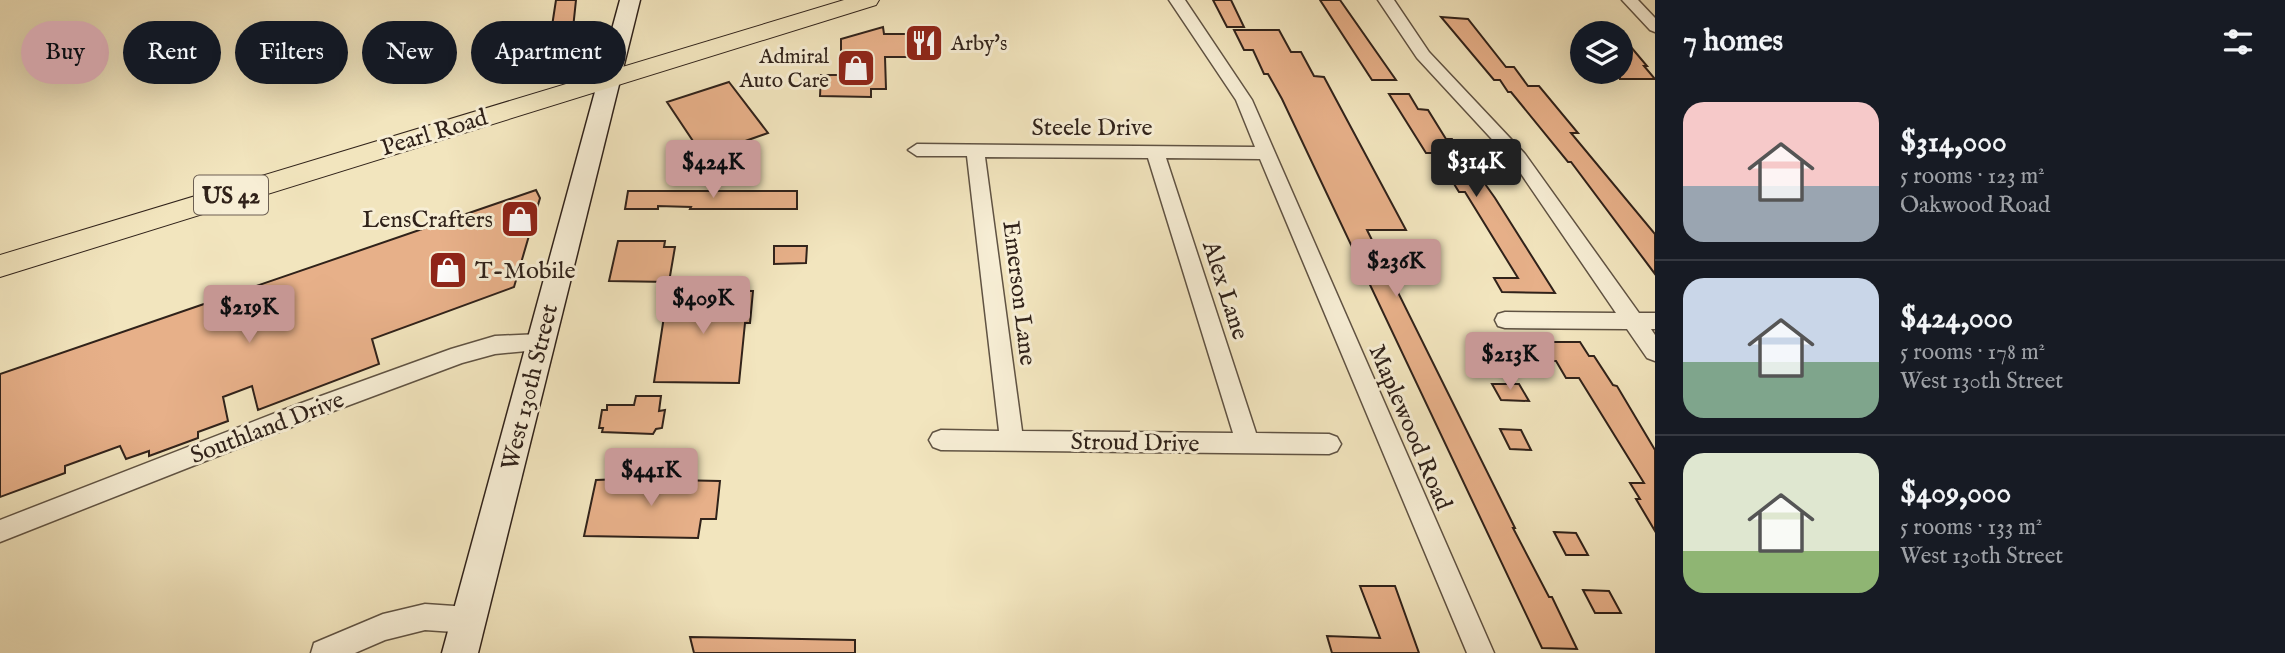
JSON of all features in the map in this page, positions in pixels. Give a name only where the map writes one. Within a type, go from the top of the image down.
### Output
[{"type":"main road","name":"West 130th Street","points":[[625,21],[630,0]]},
{"type":"main road","name":"Pearl Road","points":[[626,73],[868,0]]},
{"type":"main road","name":"Pearl Road","points":[[0,266],[591,84]]},
{"type":"main road","name":"West 130th Street","points":[[465,636],[608,84]]},
{"type":"street","name":"Maplewood Road","points":[[1178,0],[1184,15],[1244,100],[1481,653]]},
{"type":"street","points":[[1386,0],[1423,55],[1519,158],[1644,321],[1655,352]]},
{"type":"street","points":[[1630,0],[1655,27]]},
{"type":"street","name":"Steele Drive","points":[[917,150],[1266,153]]},
{"type":"street","name":"Emerson Lane","points":[[975,151],[1012,441]]},
{"type":"street","name":"Alex Lane","points":[[1155,152],[1248,443]]},
{"type":"street","points":[[1505,320],[1644,321]]},
{"type":"street","name":"Southland Drive","points":[[0,531],[304,412],[459,355],[495,345],[540,344]]},
{"type":"street","name":"Stroud Drive","points":[[941,440],[1329,444]]},
{"type":"street","points":[[324,653],[383,626],[425,617],[465,636]]},
{"type":"building","points":[[556,0],[576,0],[574,21],[553,21]]},
{"type":"building","points":[[1213,0],[1231,0],[1244,27],[1227,27]]},
{"type":"building","points":[[1320,0],[1340,0],[1396,80],[1372,80]]},
{"type":"building","points":[[1441,17],[1468,19],[1506,67],[1514,67],[1528,86],[1539,86],[1578,133],[1571,133],[1655,234],[1655,274],[1571,162],[1568,162],[1500,80],[1494,80]]},
{"type":"building","points":[[883,27],[884,34],[914,34],[913,28],[933,28],[935,54],[925,53],[925,57],[885,57],[886,89],[871,89],[871,97],[820,96],[821,75],[841,75],[841,39]]},
{"type":"building","points":[[1234,30],[1279,30],[1291,52],[1301,52],[1314,76],[1324,77],[1406,230],[1367,230],[1513,528],[1549,597],[1552,597],[1577,649],[1542,648],[1282,99],[1268,74],[1264,74],[1253,50],[1244,50]]},
{"type":"building","points":[[1633,49],[1647,66],[1644,66],[1655,79],[1633,79]]},
{"type":"building","points":[[729,82],[768,133],[703,156],[667,102]]},
{"type":"building","points":[[1389,94],[1409,94],[1418,109],[1428,110],[1446,139],[1452,139],[1469,167],[1473,167],[1495,198],[1555,293],[1502,292],[1494,278],[1518,278],[1465,192],[1459,192],[1435,153],[1426,153]]},
{"type":"building","points":[[536,190],[540,198],[514,287],[372,339],[379,364],[258,410],[252,386],[223,397],[228,421],[198,432],[198,438],[149,456],[149,451],[126,459],[120,446],[65,466],[65,473],[0,497],[0,374]]},
{"type":"building","points":[[628,191],[797,191],[797,209],[690,209],[691,207],[658,206],[658,209],[625,209]]},
{"type":"building","points":[[618,241],[665,241],[664,247],[675,247],[669,282],[609,281]]},
{"type":"building","points":[[774,246],[807,246],[806,263],[774,264]]},
{"type":"building","points":[[668,290],[753,291],[750,323],[745,323],[739,383],[654,382]]},
{"type":"building","points":[[1520,342],[1580,342],[1589,356],[1594,356],[1613,385],[1617,386],[1655,450],[1655,531],[1630,483],[1644,483],[1579,378],[1566,378],[1556,361],[1530,361]]},
{"type":"building","points":[[1492,384],[1519,384],[1529,401],[1501,400]]},
{"type":"building","points":[[636,396],[661,396],[659,411],[665,410],[662,428],[656,429],[653,434],[602,432],[603,428],[599,428],[602,410],[607,410],[607,405],[634,405]]},
{"type":"building","points":[[1500,429],[1521,430],[1531,450],[1510,449]]},
{"type":"building","points":[[596,480],[720,481],[716,519],[701,519],[698,538],[584,536]]},
{"type":"building","points":[[1554,532],[1576,533],[1588,555],[1566,555]]},
{"type":"building","points":[[1360,586],[1395,586],[1419,653],[1332,653],[1327,636],[1380,638]]},
{"type":"building","points":[[1583,590],[1609,591],[1621,613],[1595,613]]},
{"type":"building","points":[[690,637],[855,640],[855,653],[694,653]]},
{"type":"place","name":"Arby's","points":[[924,43]]},
{"type":"place","name":"Admiral Auto Care","points":[[856,68]]},
{"type":"place","name":"LensCrafters","points":[[520,219]]},
{"type":"place","name":"T-Mobile","points":[[448,270]]}]
